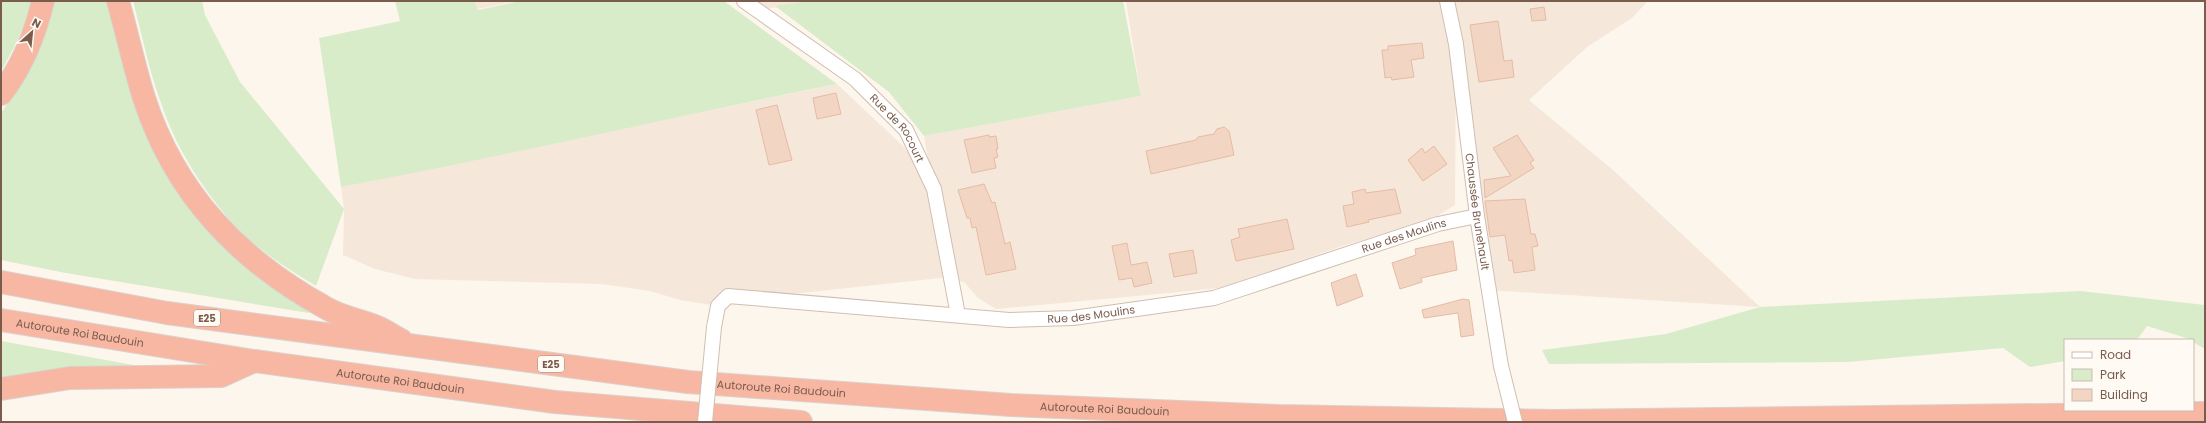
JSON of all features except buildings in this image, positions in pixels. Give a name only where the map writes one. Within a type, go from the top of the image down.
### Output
[{"type":"highway","points":[[1,94],[12,81],[37,28],[43,1]]},
{"type":"highway","points":[[118,1],[144,98],[169,158],[198,204],[232,241],[276,278],[327,309],[378,327],[414,347]]},
{"type":"highway","name":"E25","points":[[1,282],[167,313],[414,347]]},
{"type":"highway","name":"Autoroute Roi Baudouin","points":[[1,320],[254,361],[555,402],[802,422]]},
{"type":"highway","name":"Autoroute Roi Baudouin","points":[[414,347],[688,382],[1011,406],[1278,416],[1556,421],[2205,413]]},
{"type":"highway","points":[[1,389],[70,378],[221,376],[254,361]]},
{"type":"street","name":"Rue de Rocourt","points":[[744,1],[855,79],[906,130],[934,189],[958,315]]},
{"type":"street","name":"Chaussée Brunehault","points":[[1447,1],[1456,44],[1477,216],[1502,366],[1514,422]]},
{"type":"street","name":"Rue des Moulins","points":[[704,422],[714,327],[718,306],[728,296],[1009,320],[1073,318],[1214,298],[1438,224],[1477,216]]},
{"type":"shaded area","points":[[475,1],[517,1],[478,9]]},
{"type":"shaded area","points":[[745,1],[819,1],[758,10]]},
{"type":"shaded area","points":[[1126,1],[1648,1],[1632,18],[1587,47],[1529,100],[1613,170],[1760,307],[1488,290],[1456,48],[1455,205],[1427,222],[1342,246],[1221,288],[996,309],[978,298],[965,283],[950,277],[755,298],[718,306],[680,300],[650,291],[601,284],[415,279],[375,269],[343,255],[344,209],[341,187],[837,84],[904,147],[933,188],[924,136],[1141,96]]},
{"type":"green space","points":[[1,1],[31,1],[19,37],[1,71]]},
{"type":"green space","points":[[53,1],[111,1],[164,161],[306,307],[309,313],[66,273],[1,260],[1,113],[23,81],[46,31]]},
{"type":"green space","points":[[133,1],[202,1],[205,15],[240,82],[344,209],[316,286],[276,261],[240,231],[216,203],[194,172],[175,138],[161,103],[149,65]]},
{"type":"green space","points":[[395,1],[475,1],[478,10],[520,1],[724,1],[837,84],[341,187],[319,38],[400,21]]},
{"type":"green space","points":[[813,1],[1123,1],[1141,96],[924,136],[889,92],[775,6]]},
{"type":"green space","points":[[2080,291],[2205,305],[2205,349],[2194,343],[2194,339],[2147,326],[2138,339],[2064,339],[2064,361],[2030,367],[2003,348],[1847,362],[1549,364],[1542,350],[1666,334],[1760,307]]},
{"type":"green space","points":[[1,341],[150,368],[1,382]]}]
